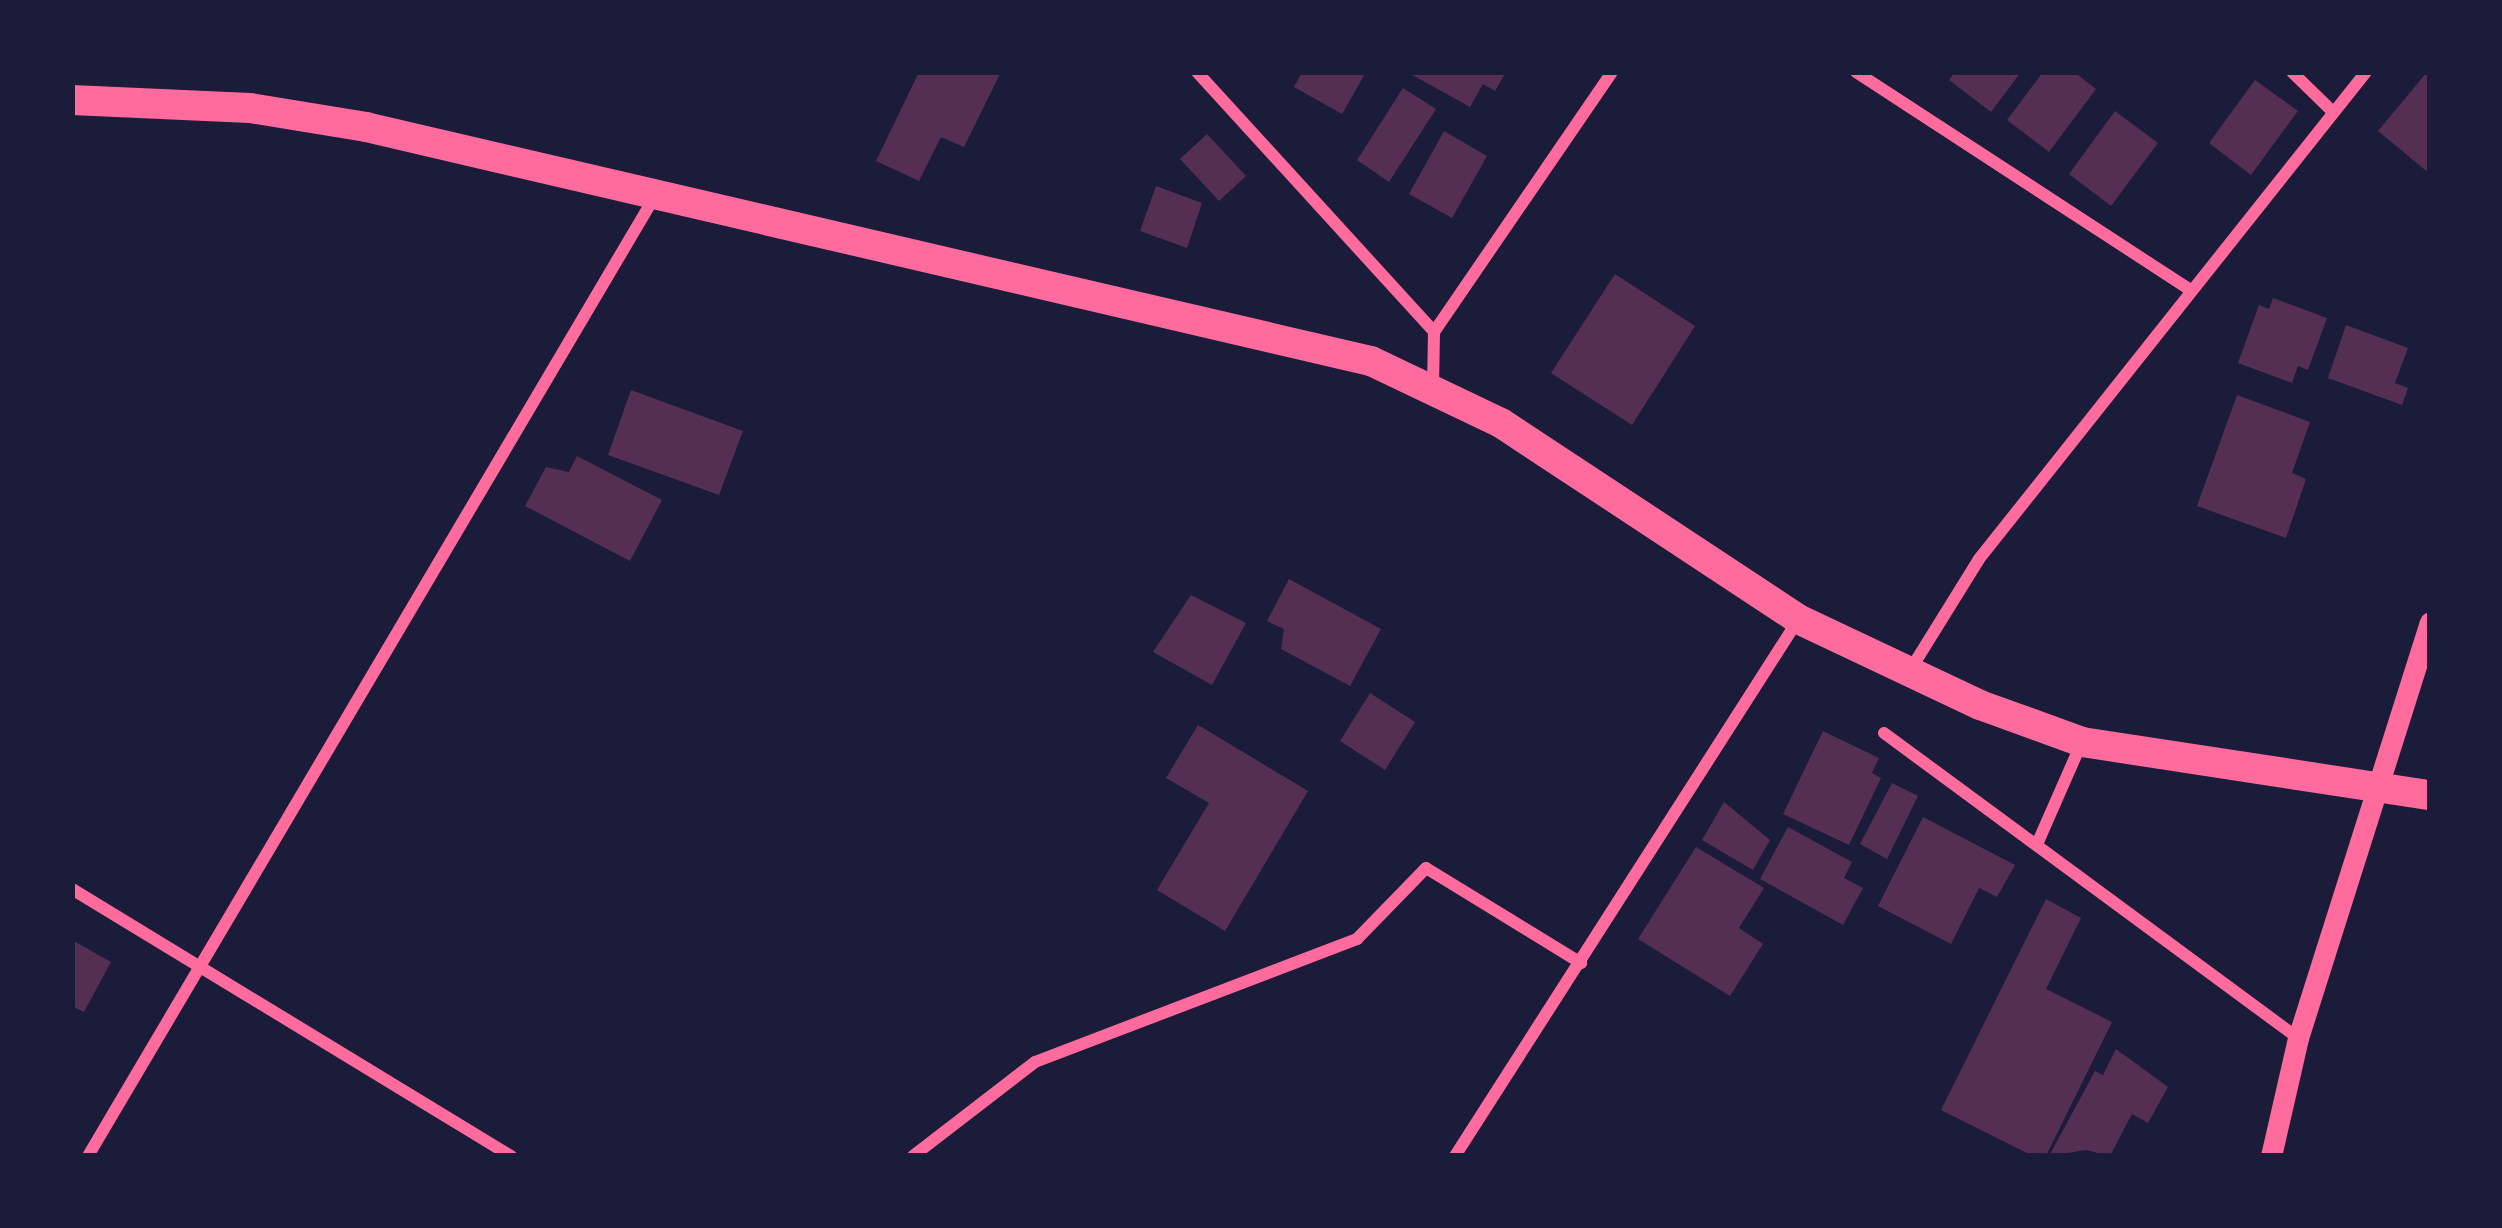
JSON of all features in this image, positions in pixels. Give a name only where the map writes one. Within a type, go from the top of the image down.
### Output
[{"type":"main road","points":[[72,100],[250,108],[658,192],[1129,299],[1370,361],[1501,423],[1798,620],[1909,673],[2082,742],[2430,795]]},
{"type":"street","points":[[1197,72],[1434,332]]},
{"type":"street","points":[[1433,388],[1434,332],[1612,72]]},
{"type":"street","points":[[1856,72],[2190,290]]},
{"type":"street","points":[[2292,72],[2333,112]]},
{"type":"street","points":[[1909,673],[1979,559],[2366,72]]},
{"type":"street","points":[[88,1156],[658,192]]},
{"type":"street","points":[[1455,1156],[1798,620]]},
{"type":"street","points":[[2271,1156],[2298,1038],[2430,622]]},
{"type":"street","points":[[1884,733],[2298,1038]]},
{"type":"street","points":[[2038,842],[2082,742]]},
{"type":"street","points":[[913,1156],[1035,1062],[1357,939],[1426,868],[1581,963]]},
{"type":"street","points":[[72,889],[511,1156]]},
{"type":"building","points":[[919,72],[1001,72],[964,147],[941,137],[919,181],[876,161]]},
{"type":"building","points":[[1302,72],[1366,72],[1342,114],[1294,87]]},
{"type":"building","points":[[1407,72],[1506,72],[1495,91],[1483,84],[1470,107]]},
{"type":"building","points":[[1955,72],[2021,72],[1991,112],[1949,80]]},
{"type":"building","points":[[2043,72],[2074,72],[2096,89],[2049,152],[2007,120]]},
{"type":"building","points":[[2430,72],[2430,174],[2378,131]]},
{"type":"building","points":[[2255,80],[2298,111],[2251,175],[2209,143]]},
{"type":"building","points":[[1403,88],[1436,109],[1389,182],[1357,160]]},
{"type":"building","points":[[2115,111],[2158,143],[2111,206],[2069,174]]},
{"type":"building","points":[[1444,131],[1487,156],[1452,218],[1409,194]]},
{"type":"building","points":[[1207,134],[1246,176],[1219,201],[1180,159]]},
{"type":"building","points":[[1156,186],[1202,203],[1187,248],[1140,231]]},
{"type":"building","points":[[1615,274],[1695,326],[1632,425],[1551,373]]},
{"type":"building","points":[[2273,298],[2327,318],[2308,370],[2298,366],[2292,383],[2238,363],[2259,305],[2269,309]]},
{"type":"building","points":[[2346,325],[2408,348],[2395,383],[2408,388],[2402,405],[2328,378]]},
{"type":"building","points":[[631,390],[743,431],[719,495],[608,455]]},
{"type":"building","points":[[2237,395],[2310,422],[2292,473],[2306,479],[2286,538],[2197,506]]},
{"type":"building","points":[[577,456],[662,500],[630,561],[525,506],[546,467],[569,472]]},
{"type":"building","points":[[1289,579],[1381,629],[1350,686],[1281,649],[1284,629],[1267,621]]},
{"type":"building","points":[[1191,595],[1246,623],[1212,685],[1153,652]]},
{"type":"building","points":[[1370,693],[1415,722],[1385,770],[1340,741]]},
{"type":"building","points":[[1198,725],[1308,791],[1225,931],[1157,890],[1209,803],[1166,778]]},
{"type":"building","points":[[1823,731],[1879,758],[1872,773],[1881,778],[1849,845],[1783,814]]},
{"type":"building","points":[[1892,783],[1918,796],[1887,859],[1860,844]]},
{"type":"building","points":[[1724,802],[1770,840],[1753,870],[1702,840]]},
{"type":"building","points":[[1923,817],[2015,865],[1997,897],[1979,888],[1951,944],[1878,906]]},
{"type":"building","points":[[1788,827],[1852,862],[1844,878],[1863,888],[1843,925],[1760,879]]},
{"type":"building","points":[[1696,847],[1764,888],[1739,928],[1763,944],[1730,996],[1638,939]]},
{"type":"building","points":[[2046,899],[2081,918],[2046,989],[2112,1022],[2046,1156],[2033,1156],[1941,1110]]},
{"type":"building","points":[[72,940],[111,962],[84,1012],[72,1006]]},
{"type":"building","points":[[2116,1049],[2168,1087],[2148,1123],[2132,1114],[2110,1156],[2086,1150],[2049,1156],[2095,1071],[2103,1075]]}]
